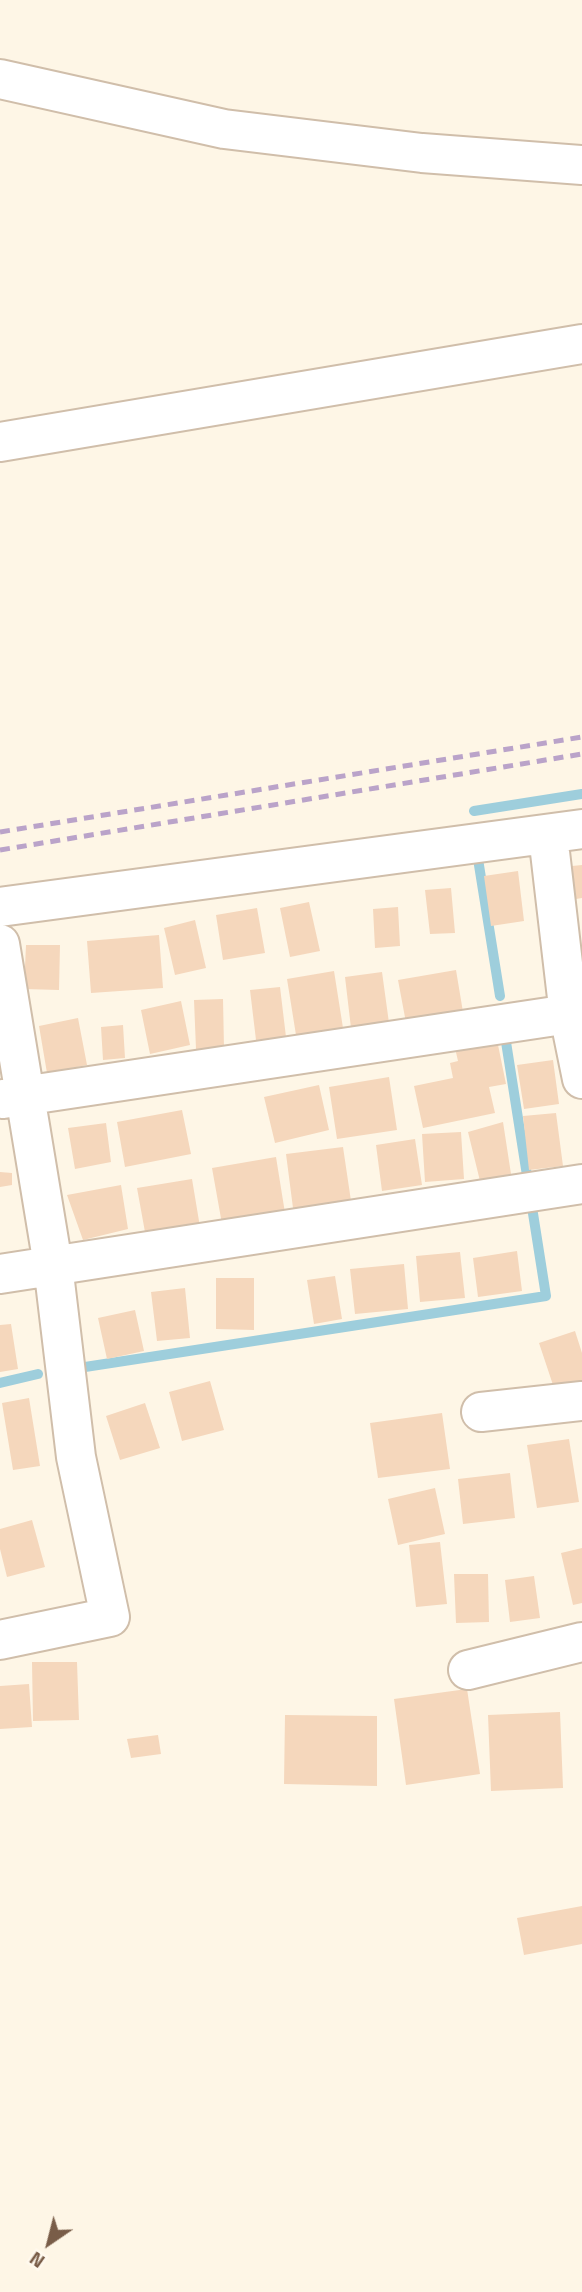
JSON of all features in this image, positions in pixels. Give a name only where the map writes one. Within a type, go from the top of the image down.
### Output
[{"type":"street","points":[[0,79],[224,129],[422,153],[582,165]]},
{"type":"street","points":[[0,442],[582,344]]},
{"type":"street","points":[[0,907],[565,832],[582,1079]]},
{"type":"street","points":[[0,944],[13,1097],[53,1265],[76,1457],[110,1617],[0,1640]]},
{"type":"street","points":[[13,1097],[576,1014]]},
{"type":"street","points":[[0,1274],[551,1189]]},
{"type":"street","points":[[481,1412],[582,1401]]},
{"type":"street","points":[[468,1670],[582,1642]]},
{"type":"building","points":[[582,865],[582,898],[576,899],[572,866]]},
{"type":"building","points":[[518,871],[524,921],[491,926],[484,876]]},
{"type":"building","points":[[451,888],[455,933],[430,934],[425,890]]},
{"type":"building","points":[[309,902],[320,951],[290,957],[280,908]]},
{"type":"building","points":[[398,907],[400,946],[375,948],[373,909]]},
{"type":"building","points":[[257,908],[265,953],[223,960],[216,915]]},
{"type":"building","points":[[195,920],[206,968],[175,975],[164,928]]},
{"type":"building","points":[[159,935],[163,988],[91,993],[87,941]]},
{"type":"building","points":[[26,945],[60,945],[59,990],[24,989]]},
{"type":"building","points":[[456,970],[464,1018],[407,1028],[398,980]]},
{"type":"building","points":[[334,971],[343,1028],[296,1035],[287,979]]},
{"type":"building","points":[[382,972],[389,1023],[351,1028],[345,977]]},
{"type":"building","points":[[280,987],[286,1037],[256,1040],[250,990]]},
{"type":"building","points":[[223,999],[224,1048],[196,1049],[194,1000]]},
{"type":"building","points":[[181,1001],[190,1045],[150,1054],[141,1010]]},
{"type":"building","points":[[78,1018],[87,1065],[47,1073],[39,1026]]},
{"type":"building","points":[[123,1025],[125,1058],[103,1060],[101,1027]]},
{"type":"building","points":[[497,1040],[506,1084],[489,1087],[495,1113],[423,1128],[414,1086],[453,1078],[450,1063],[458,1061],[455,1048]]},
{"type":"building","points":[[553,1060],[559,1104],[524,1109],[517,1065]]},
{"type":"building","points":[[389,1077],[397,1130],[337,1139],[329,1087]]},
{"type":"building","points":[[319,1085],[329,1130],[275,1143],[264,1097]]},
{"type":"building","points":[[182,1110],[191,1154],[125,1167],[117,1122]]},
{"type":"building","points":[[556,1113],[563,1166],[529,1170],[523,1116]]},
{"type":"building","points":[[503,1122],[511,1174],[480,1181],[468,1132]]},
{"type":"building","points":[[106,1123],[111,1162],[75,1169],[68,1128]]},
{"type":"building","points":[[461,1132],[464,1179],[425,1182],[422,1134]]},
{"type":"building","points":[[415,1139],[422,1185],[382,1191],[376,1145]]},
{"type":"building","points":[[343,1147],[351,1201],[293,1208],[286,1154]]},
{"type":"building","points":[[276,1157],[285,1213],[222,1224],[212,1168]]},
{"type":"building","points":[[0,1172],[12,1173],[12,1185],[0,1187]]},
{"type":"building","points":[[192,1179],[201,1233],[147,1243],[137,1188]]},
{"type":"building","points":[[121,1185],[128,1229],[83,1240],[67,1195]]},
{"type":"building","points":[[517,1251],[522,1291],[478,1297],[473,1258]]},
{"type":"building","points":[[460,1252],[465,1298],[420,1302],[416,1256]]},
{"type":"building","points":[[404,1264],[408,1309],[355,1314],[350,1269]]},
{"type":"building","points":[[335,1276],[342,1319],[314,1324],[307,1280]]},
{"type":"building","points":[[216,1278],[254,1278],[254,1330],[216,1329]]},
{"type":"building","points":[[185,1288],[190,1338],[157,1341],[151,1292]]},
{"type":"building","points":[[135,1310],[144,1351],[107,1359],[98,1318]]},
{"type":"building","points":[[11,1324],[18,1369],[0,1372],[0,1325]]},
{"type":"building","points":[[575,1331],[582,1353],[582,1382],[555,1391],[539,1343]]},
{"type":"building","points":[[210,1381],[224,1430],[182,1441],[169,1392]]},
{"type":"building","points":[[29,1398],[40,1466],[13,1470],[2,1403]]},
{"type":"building","points":[[145,1403],[160,1448],[120,1460],[106,1416]]},
{"type":"building","points":[[442,1413],[450,1469],[378,1478],[370,1423]]},
{"type":"building","points":[[569,1439],[579,1502],[537,1508],[527,1445]]},
{"type":"building","points":[[510,1473],[515,1518],[463,1524],[458,1479]]},
{"type":"building","points":[[435,1488],[445,1534],[398,1545],[388,1499]]},
{"type":"building","points":[[32,1520],[45,1567],[7,1577],[0,1549],[0,1529]]},
{"type":"building","points":[[440,1542],[447,1604],[416,1607],[409,1545]]},
{"type":"building","points":[[582,1548],[582,1603],[573,1605],[561,1553]]},
{"type":"building","points":[[454,1574],[488,1574],[489,1622],[456,1623]]},
{"type":"building","points":[[534,1576],[540,1618],[510,1622],[505,1580]]},
{"type":"building","points":[[32,1662],[77,1662],[79,1720],[33,1721]]},
{"type":"building","points":[[29,1684],[32,1727],[0,1729],[0,1686]]},
{"type":"building","points":[[467,1689],[480,1774],[406,1785],[394,1699]]},
{"type":"building","points":[[560,1712],[563,1788],[491,1791],[488,1715]]},
{"type":"building","points":[[285,1715],[377,1716],[377,1786],[284,1784]]},
{"type":"building","points":[[158,1735],[161,1754],[131,1758],[127,1739]]},
{"type":"building","points":[[582,1906],[582,1944],[524,1955],[517,1918]]},
{"type":"waterway","points":[[474,811],[582,794]]},
{"type":"waterway","points":[[478,859],[500,996]]},
{"type":"waterway","points":[[85,1367],[546,1296],[506,1042]]},
{"type":"waterway","points":[[0,1383],[38,1374]]},
{"type":"railway","points":[[0,832],[582,737]]},
{"type":"railway","points":[[0,850],[582,754]]}]
